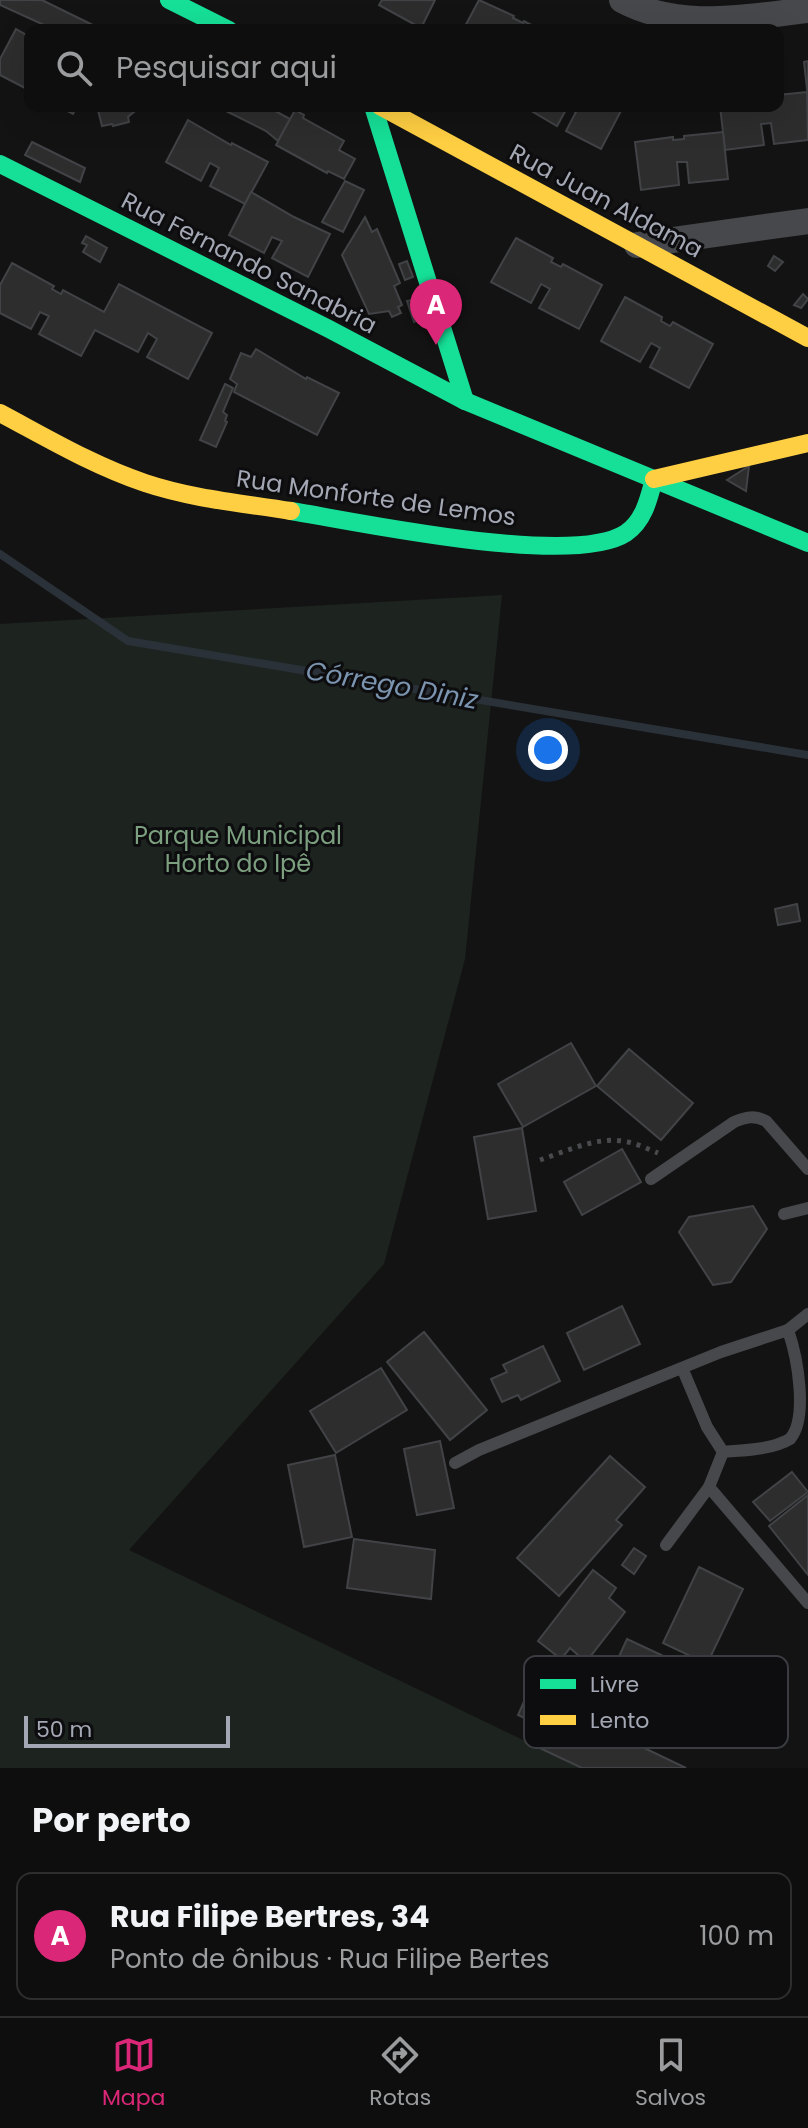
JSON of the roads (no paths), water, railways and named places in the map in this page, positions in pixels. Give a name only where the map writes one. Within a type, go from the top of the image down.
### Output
[{"type":"street","points":[[169,0],[217,24]]},
{"type":"street","points":[[622,0],[651,14],[684,20],[731,19],[808,10]]},
{"type":"street","points":[[375,112],[465,401]]},
{"type":"street","name":"Rua Juan Aldama","points":[[391,112],[808,338]]},
{"type":"street","name":"Rua Fernando Sanabria","points":[[0,164],[465,401],[654,479]]},
{"type":"street","points":[[637,245],[808,221]]},
{"type":"street","name":"Rua Monforte de Lemos","points":[[0,413],[144,483],[204,497],[462,539],[539,545],[604,543],[634,528],[644,514],[654,479]]},
{"type":"street","points":[[654,479],[808,443]]},
{"type":"street","points":[[654,479],[808,543]]},
{"type":"lane","points":[[651,1179],[734,1122],[757,1117],[766,1121],[808,1169]]},
{"type":"lane","points":[[784,1214],[808,1208]]},
{"type":"lane","points":[[455,1463],[479,1450],[683,1370],[721,1352],[788,1330],[808,1314]]},
{"type":"lane","points":[[723,1452],[770,1446],[791,1439],[805,1427],[805,1381],[788,1330]]},
{"type":"lane","points":[[683,1370],[707,1427],[723,1452]]},
{"type":"lane","points":[[666,1545],[709,1487],[723,1452]]},
{"type":"lane","points":[[709,1487],[808,1603]]},
{"type":"waterway","name":"Córrego Diniz","points":[[0,554],[128,641],[808,755]]},
{"type":"place","name":"Rua Filipe Bertres, 34","points":[[436,345]]},
{"type":"park label","name":"Parque Municipal Horto do Ipê","points":[[238,850]]}]
